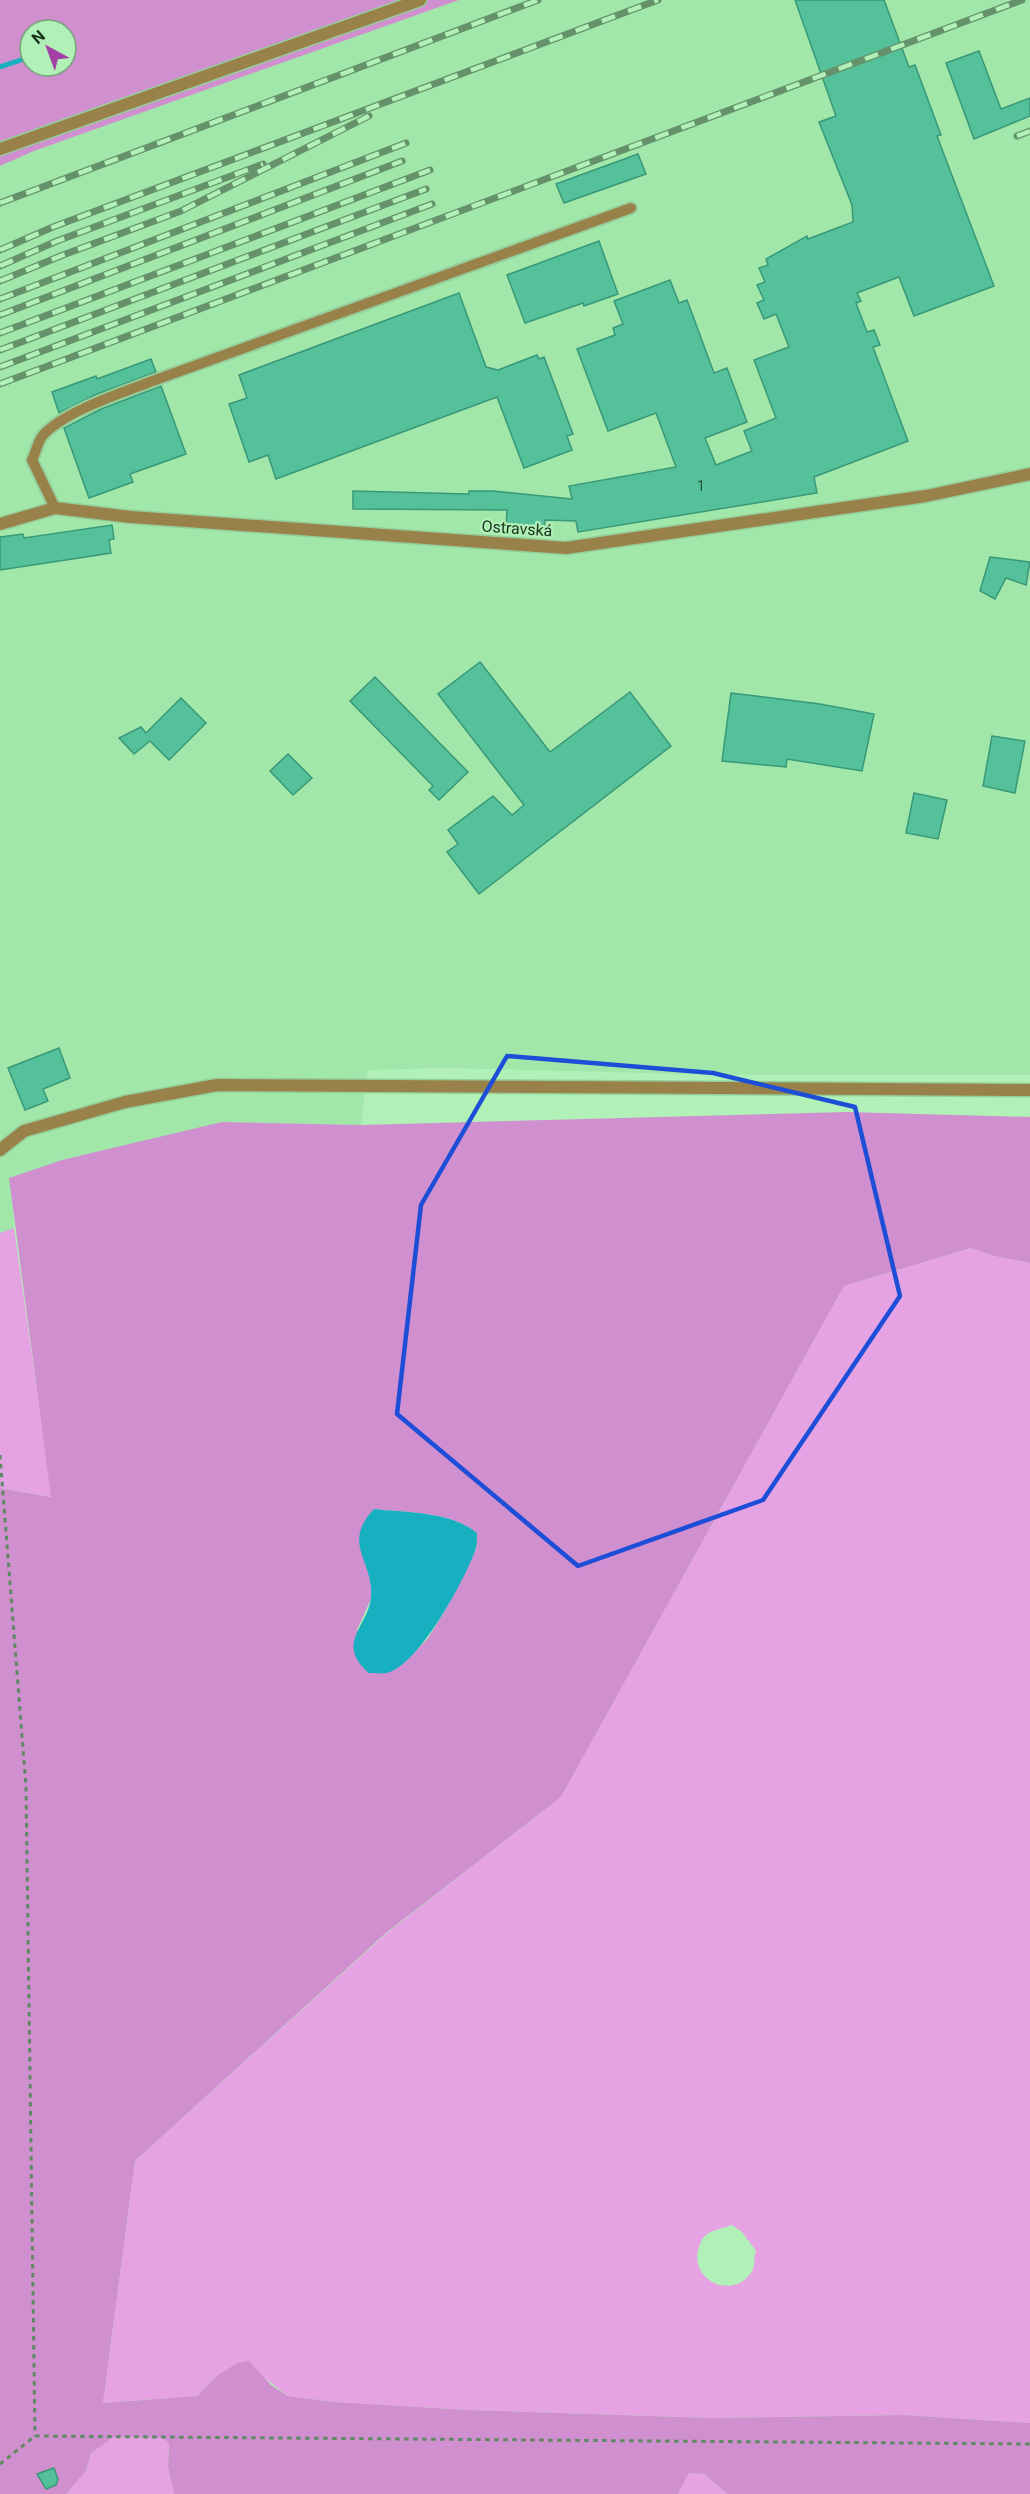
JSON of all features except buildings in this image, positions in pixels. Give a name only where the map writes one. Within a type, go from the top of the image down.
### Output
[{"type":"street","points":[[0,149],[420,0]]},
{"type":"street","name":"Ostravská","points":[[0,524],[55,508],[131,517],[566,548],[926,496],[1030,474]]},
{"type":"street","points":[[0,1150],[24,1131],[125,1102],[217,1084],[1030,1090]]},
{"type":"lane","points":[[55,508],[32,460],[42,435],[62,420],[158,379],[630,208]]},
{"type":"path","points":[[0,1455],[26,1787],[35,2436]]},
{"type":"path","points":[[0,2464],[35,2436],[1030,2445]]},
{"type":"highlighted area","points":[[507,1056],[713,1073],[855,1107],[900,1296],[763,1500],[578,1566],[397,1414],[421,1205]]},
{"type":"shaded area","points":[[0,0],[459,0],[34,151],[0,166]]},
{"type":"shaded area","points":[[459,0],[1030,0],[1030,1075],[726,1075],[444,1068],[368,1070],[361,1125],[222,1122],[12,1193],[14,1228],[0,1233],[0,166],[34,151]]},
{"type":"shaded area","points":[[847,1112],[1030,1117],[1030,1263],[994,1256],[971,1248],[844,1286],[561,1797],[386,1933],[135,2161],[103,2403],[197,2396],[219,2374],[238,2363],[249,2361],[271,2385],[288,2396],[335,2402],[469,2410],[711,2418],[904,2415],[1030,2423],[1030,2494],[728,2494],[704,2474],[689,2473],[678,2494],[174,2494],[168,2467],[169,2443],[163,2438],[114,2437],[91,2453],[86,2471],[66,2494],[0,2494],[0,1488],[51,1497],[9,1178],[62,1160],[222,1122],[361,1125]],"holes":[[[374,1509],[442,1517],[477,1533],[476,1549],[446,1609],[428,1638],[405,1662],[357,1630],[371,1599]]]},
{"type":"shaded area","points":[[14,1228],[52,1497],[0,1488],[0,1233]]},
{"type":"shaded area","points":[[971,1248],[994,1256],[1030,1263],[1030,2423],[904,2415],[711,2418],[469,2410],[335,2402],[288,2396],[262,2376],[219,2374],[197,2396],[103,2403],[135,2161],[387,1933],[561,1797],[844,1286]],"holes":[[[732,2225],[742,2232],[756,2251],[753,2271],[743,2281],[733,2285],[723,2286],[705,2277],[697,2258],[699,2247],[706,2235]]]},
{"type":"shaded area","points":[[113,2437],[163,2438],[169,2443],[168,2467],[174,2494],[66,2494],[86,2471],[91,2453]]},
{"type":"shaded area","points":[[689,2473],[704,2474],[728,2494],[678,2494]]},
{"type":"water","points":[[374,1509],[442,1517],[477,1533],[476,1549],[461,1582],[439,1620],[413,1655],[400,1667],[387,1673],[369,1673],[354,1653],[356,1635],[369,1607],[371,1597],[371,1584],[359,1543],[360,1532]]},
{"type":"waterway","points":[[0,67],[18,61]]},
{"type":"railway","points":[[0,203],[538,0]]},
{"type":"railway","points":[[0,250],[53,227],[658,0]]},
{"type":"railway","points":[[0,384],[1022,0]]},
{"type":"railway","points":[[0,281],[181,211],[369,116]]},
{"type":"railway","points":[[1017,136],[1030,131]]},
{"type":"railway","points":[[0,299],[406,143]]},
{"type":"railway","points":[[0,315],[402,161]]},
{"type":"railway","points":[[0,266],[57,241],[263,164]]},
{"type":"railway","points":[[0,333],[430,170]]},
{"type":"railway","points":[[0,350],[426,189]]},
{"type":"railway","points":[[0,367],[432,204]]}]
